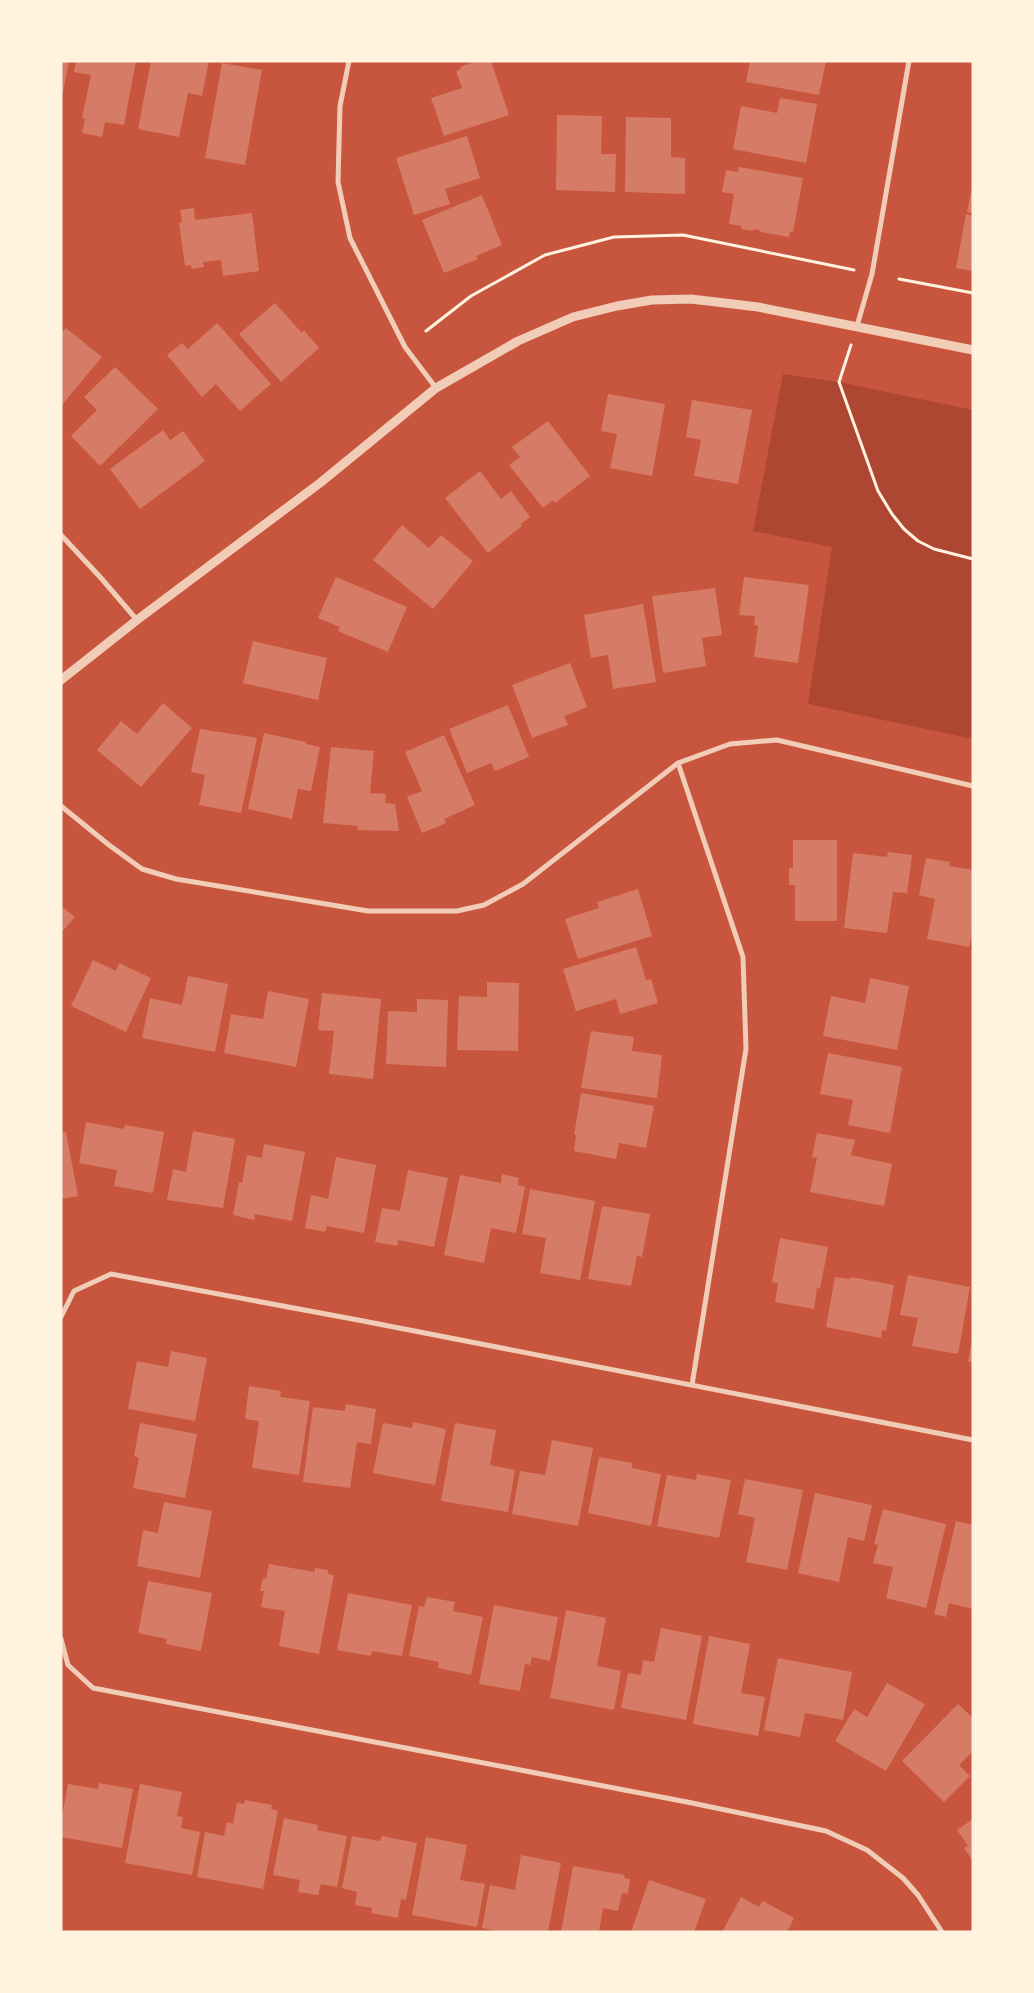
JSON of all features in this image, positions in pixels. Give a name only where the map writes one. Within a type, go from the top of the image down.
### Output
[{"type":"street","points":[[349,61],[340,106],[338,182],[350,238],[405,347],[436,388]]},
{"type":"street","points":[[857,326],[872,274],[909,61]]},
{"type":"street","points":[[61,680],[137,620],[320,483],[436,388],[518,341],[573,317],[652,300],[691,299],[758,307],[973,350]]},
{"type":"street","points":[[61,535],[137,620]]},
{"type":"street","points":[[61,806],[142,869],[176,879],[368,911],[457,911],[484,905],[523,884],[678,763],[730,744],[777,740],[973,786]]},
{"type":"street","points":[[678,763],[742,957],[746,1049],[692,1385]]},
{"type":"street","points":[[61,1317],[74,1291],[111,1274],[973,1440]]},
{"type":"street","points":[[61,1640],[68,1665],[93,1688],[687,1802],[826,1831],[867,1850],[903,1878],[918,1895],[942,1932]]},
{"type":"path","points":[[426,331],[471,296],[545,255],[614,237],[683,235],[854,270]]},
{"type":"path","points":[[899,279],[973,293]]},
{"type":"path","points":[[857,326],[839,382],[878,491],[904,530],[918,541],[934,549],[973,559]]},
{"type":"shaded area","points":[[783,374],[839,382],[973,410],[973,739],[808,704],[832,547],[753,531]]},
{"type":"building","points":[[61,61],[69,61],[62,97],[61,97]]},
{"type":"building","points":[[76,61],[136,61],[124,125],[105,122],[102,137],[82,133],[85,119],[82,118],[91,75],[74,72]]},
{"type":"building","points":[[151,61],[209,61],[202,96],[188,93],[179,137],[138,129]]},
{"type":"building","points":[[478,61],[491,61],[509,115],[444,136],[431,98],[462,88],[456,71],[461,69],[460,67]]},
{"type":"building","points":[[750,61],[826,61],[819,95],[746,82]]},
{"type":"building","points":[[222,63],[262,70],[245,165],[205,158]]},
{"type":"building","points":[[780,98],[817,104],[806,163],[733,149],[741,106],[777,113]]},
{"type":"building","points":[[557,115],[602,116],[601,154],[616,154],[615,192],[556,190]]},
{"type":"building","points":[[626,117],[671,118],[671,157],[685,158],[685,194],[625,192]]},
{"type":"building","points":[[467,136],[480,178],[445,189],[450,204],[414,215],[396,158]]},
{"type":"building","points":[[739,167],[803,178],[793,232],[790,232],[789,237],[760,232],[761,230],[741,229],[742,226],[729,224],[734,194],[722,192],[726,170],[738,172]]},
{"type":"building","points":[[973,187],[973,213],[967,212]]},
{"type":"building","points":[[482,195],[502,245],[476,256],[478,259],[444,273],[422,220]]},
{"type":"building","points":[[194,208],[195,220],[252,213],[259,271],[223,276],[221,260],[203,262],[204,267],[192,269],[191,265],[185,266],[179,223],[182,222],[180,210]]},
{"type":"building","points":[[966,214],[973,216],[973,271],[956,268]]},
{"type":"building","points":[[275,303],[302,333],[304,330],[319,348],[281,382],[239,334]]},
{"type":"building","points":[[217,323],[271,384],[240,411],[216,384],[202,397],[167,355],[182,343],[188,349]]},
{"type":"building","points":[[66,328],[102,357],[61,406],[61,333]]},
{"type":"building","points":[[115,367],[158,409],[100,466],[71,436],[97,410],[84,397]]},
{"type":"building","points":[[608,394],[665,404],[652,476],[610,468],[617,434],[601,431]]},
{"type":"building","points":[[692,400],[752,410],[738,484],[694,476],[701,440],[686,437]]},
{"type":"building","points":[[548,421],[590,476],[555,503],[553,500],[543,508],[509,465],[520,457],[512,447]]},
{"type":"building","points":[[163,430],[170,440],[183,431],[205,461],[140,509],[110,469]]},
{"type":"building","points":[[480,471],[501,499],[511,491],[530,517],[521,524],[522,526],[488,553],[445,498]]},
{"type":"building","points":[[402,525],[429,548],[441,535],[473,561],[433,609],[373,560]]},
{"type":"building","points":[[336,577],[407,607],[388,652],[338,631],[340,627],[318,618]]},
{"type":"building","points":[[744,577],[809,585],[798,663],[754,657],[758,626],[754,625],[755,616],[739,615]]},
{"type":"building","points":[[715,588],[722,635],[702,638],[706,666],[663,673],[652,596]]},
{"type":"building","points":[[643,604],[656,682],[613,689],[608,655],[591,658],[584,615]]},
{"type":"building","points":[[253,641],[327,658],[318,700],[243,683]]},
{"type":"building","points":[[570,663],[587,707],[564,716],[568,725],[532,738],[512,685]]},
{"type":"building","points":[[163,703],[192,728],[141,787],[97,750],[121,721],[137,734]]},
{"type":"building","points":[[508,705],[529,757],[495,771],[491,763],[467,773],[449,729]]},
{"type":"building","points":[[200,729],[257,738],[241,813],[199,805],[205,775],[191,772]]},
{"type":"building","points":[[264,733],[320,747],[311,791],[298,789],[292,819],[248,809]]},
{"type":"building","points":[[444,735],[475,805],[444,819],[446,823],[422,833],[407,797],[422,791],[405,752]]},
{"type":"building","points":[[331,747],[374,751],[370,793],[386,794],[385,803],[395,804],[399,831],[357,830],[358,826],[323,823]]},
{"type":"building","points":[[793,840],[837,840],[837,921],[795,921],[795,885],[789,885],[789,868],[793,868]]},
{"type":"building","points":[[888,852],[912,855],[907,893],[893,892],[887,933],[844,928],[853,853],[887,857]]},
{"type":"building","points":[[926,858],[950,862],[949,866],[973,870],[973,929],[969,947],[927,939],[935,899],[919,895]]},
{"type":"building","points":[[638,889],[652,936],[578,959],[565,919],[599,908],[597,902]]},
{"type":"building","points":[[61,906],[75,917],[61,933]]},
{"type":"building","points":[[636,947],[646,980],[651,979],[658,1003],[620,1014],[616,999],[576,1011],[563,969]]},
{"type":"building","points":[[93,960],[116,971],[119,963],[151,978],[126,1032],[71,1006]]},
{"type":"building","points":[[188,976],[228,984],[215,1052],[142,1038],[150,998],[182,1005]]},
{"type":"building","points":[[870,978],[909,986],[897,1050],[823,1036],[831,996],[865,1003]]},
{"type":"building","points":[[487,982],[519,983],[518,1051],[457,1050],[459,996],[487,997]]},
{"type":"building","points":[[268,991],[309,999],[296,1067],[224,1053],[231,1014],[263,1019]]},
{"type":"building","points":[[322,993],[381,999],[373,1079],[329,1074],[334,1031],[318,1030]]},
{"type":"building","points":[[417,999],[448,1000],[446,1067],[386,1064],[388,1011],[417,1012]]},
{"type":"building","points":[[591,1031],[634,1037],[632,1051],[662,1055],[657,1098],[581,1088]]},
{"type":"building","points":[[828,1053],[902,1067],[890,1133],[848,1125],[853,1100],[820,1094]]},
{"type":"building","points":[[581,1093],[654,1106],[646,1148],[619,1143],[616,1159],[574,1151],[576,1135],[574,1135]]},
{"type":"building","points":[[86,1122],[124,1129],[125,1125],[164,1132],[153,1193],[114,1186],[117,1170],[79,1163]]},
{"type":"building","points":[[193,1131],[235,1139],[223,1208],[167,1200],[173,1169],[186,1172]]},
{"type":"building","points":[[66,1132],[78,1196],[61,1199],[61,1133]]},
{"type":"building","points":[[817,1133],[855,1140],[851,1155],[892,1164],[884,1206],[810,1192],[817,1158],[812,1157]]},
{"type":"building","points":[[264,1144],[305,1152],[292,1221],[255,1214],[254,1220],[233,1215],[239,1182],[242,1183],[247,1155],[262,1158]]},
{"type":"building","points":[[336,1157],[376,1165],[364,1233],[327,1226],[325,1232],[305,1228],[311,1195],[328,1199]]},
{"type":"building","points":[[408,1170],[448,1178],[434,1247],[398,1240],[397,1246],[375,1242],[382,1208],[400,1211]]},
{"type":"building","points":[[502,1174],[519,1178],[518,1185],[525,1187],[516,1233],[491,1228],[484,1263],[444,1255],[460,1175],[501,1183]]},
{"type":"building","points":[[530,1189],[595,1201],[580,1280],[540,1273],[546,1238],[522,1234]]},
{"type":"building","points":[[602,1206],[650,1214],[642,1257],[637,1256],[631,1286],[588,1279]]},
{"type":"building","points":[[780,1238],[828,1247],[820,1289],[817,1288],[814,1309],[775,1302],[778,1283],[772,1282]]},
{"type":"building","points":[[908,1275],[970,1287],[958,1354],[912,1346],[918,1318],[900,1315]]},
{"type":"building","points":[[835,1277],[850,1279],[851,1277],[894,1285],[886,1331],[882,1330],[881,1338],[826,1327]]},
{"type":"building","points":[[972,1341],[973,1362],[968,1362]]},
{"type":"building","points":[[171,1351],[207,1358],[195,1421],[128,1409],[137,1361],[168,1367]]},
{"type":"building","points":[[249,1386],[281,1391],[280,1397],[310,1401],[299,1475],[252,1468],[259,1421],[245,1419]]},
{"type":"building","points":[[346,1404],[376,1409],[371,1444],[357,1442],[350,1488],[303,1482],[313,1407],[345,1411]]},
{"type":"building","points":[[413,1422],[446,1429],[435,1485],[373,1473],[383,1423],[412,1428]]},
{"type":"building","points":[[140,1423],[197,1434],[185,1498],[133,1488],[139,1458],[134,1456]]},
{"type":"building","points":[[455,1423],[496,1430],[490,1465],[515,1470],[508,1512],[441,1501]]},
{"type":"building","points":[[552,1440],[593,1448],[578,1526],[512,1514],[520,1471],[545,1475]]},
{"type":"building","points":[[599,1457],[632,1463],[632,1468],[661,1474],[651,1526],[588,1513]]},
{"type":"building","points":[[697,1474],[731,1480],[719,1538],[657,1526],[667,1475],[696,1480]]},
{"type":"building","points":[[745,1479],[803,1490],[787,1570],[746,1562],[755,1518],[738,1514]]},
{"type":"building","points":[[815,1493],[872,1505],[864,1541],[848,1537],[839,1582],[798,1573]]},
{"type":"building","points":[[164,1502],[212,1511],[200,1578],[137,1566],[143,1530],[158,1533]]},
{"type":"building","points":[[883,1509],[946,1524],[926,1608],[886,1598],[893,1567],[873,1563],[878,1545],[874,1544]]},
{"type":"building","points":[[956,1521],[973,1525],[973,1609],[949,1603],[946,1617],[934,1614]]},
{"type":"building","points":[[269,1564],[315,1572],[315,1568],[328,1570],[328,1574],[334,1575],[319,1654],[279,1646],[285,1611],[261,1607],[264,1591],[260,1591],[263,1578],[266,1579]]},
{"type":"building","points":[[148,1581],[212,1593],[201,1651],[166,1644],[167,1639],[138,1633]]},
{"type":"building","points":[[348,1593],[412,1605],[402,1656],[372,1651],[371,1656],[337,1650]]},
{"type":"building","points":[[427,1597],[455,1602],[453,1611],[483,1617],[471,1675],[438,1668],[439,1662],[409,1656],[419,1606],[424,1607]]},
{"type":"building","points":[[494,1605],[558,1617],[550,1661],[532,1657],[530,1665],[525,1664],[520,1691],[479,1684]]},
{"type":"building","points":[[566,1610],[606,1618],[597,1666],[621,1671],[614,1710],[550,1698]]},
{"type":"building","points":[[661,1628],[702,1636],[686,1720],[621,1708],[628,1673],[641,1675],[643,1660],[654,1662]]},
{"type":"building","points":[[709,1636],[750,1644],[741,1693],[765,1697],[758,1736],[693,1724]]},
{"type":"building","points":[[778,1658],[852,1672],[843,1720],[805,1713],[800,1737],[764,1730]]},
{"type":"building","points":[[887,1683],[925,1704],[886,1771],[835,1741],[854,1709],[867,1717]]},
{"type":"building","points":[[958,1704],[973,1718],[973,1751],[959,1765],[970,1776],[944,1802],[902,1761]]},
{"type":"building","points":[[99,1783],[133,1789],[122,1848],[61,1837],[61,1822],[68,1784],[98,1789]]},
{"type":"building","points":[[140,1784],[182,1792],[177,1816],[183,1817],[181,1828],[200,1832],[192,1875],[125,1863]]},
{"type":"building","points":[[245,1800],[272,1805],[271,1809],[278,1811],[263,1889],[197,1877],[205,1832],[224,1836],[227,1822],[233,1824],[237,1803],[244,1804]]},
{"type":"building","points":[[284,1818],[318,1825],[317,1830],[347,1836],[337,1887],[321,1884],[318,1895],[298,1892],[300,1880],[273,1875]]},
{"type":"building","points":[[973,1819],[973,1861],[964,1848],[968,1846],[957,1830]]},
{"type":"building","points":[[352,1836],[380,1841],[382,1836],[417,1843],[406,1900],[401,1899],[398,1918],[371,1913],[372,1908],[355,1905],[357,1892],[342,1888]]},
{"type":"building","points":[[426,1837],[467,1845],[460,1880],[485,1884],[477,1927],[412,1915]]},
{"type":"building","points":[[521,1855],[561,1863],[548,1932],[500,1932],[482,1928],[490,1885],[515,1890]]},
{"type":"building","points":[[573,1866],[625,1875],[624,1878],[630,1879],[628,1894],[622,1893],[618,1911],[603,1908],[599,1932],[561,1932]]},
{"type":"building","points":[[649,1880],[706,1899],[694,1932],[631,1932]]},
{"type":"building","points":[[741,1897],[759,1907],[763,1901],[794,1918],[787,1932],[722,1932]]}]
